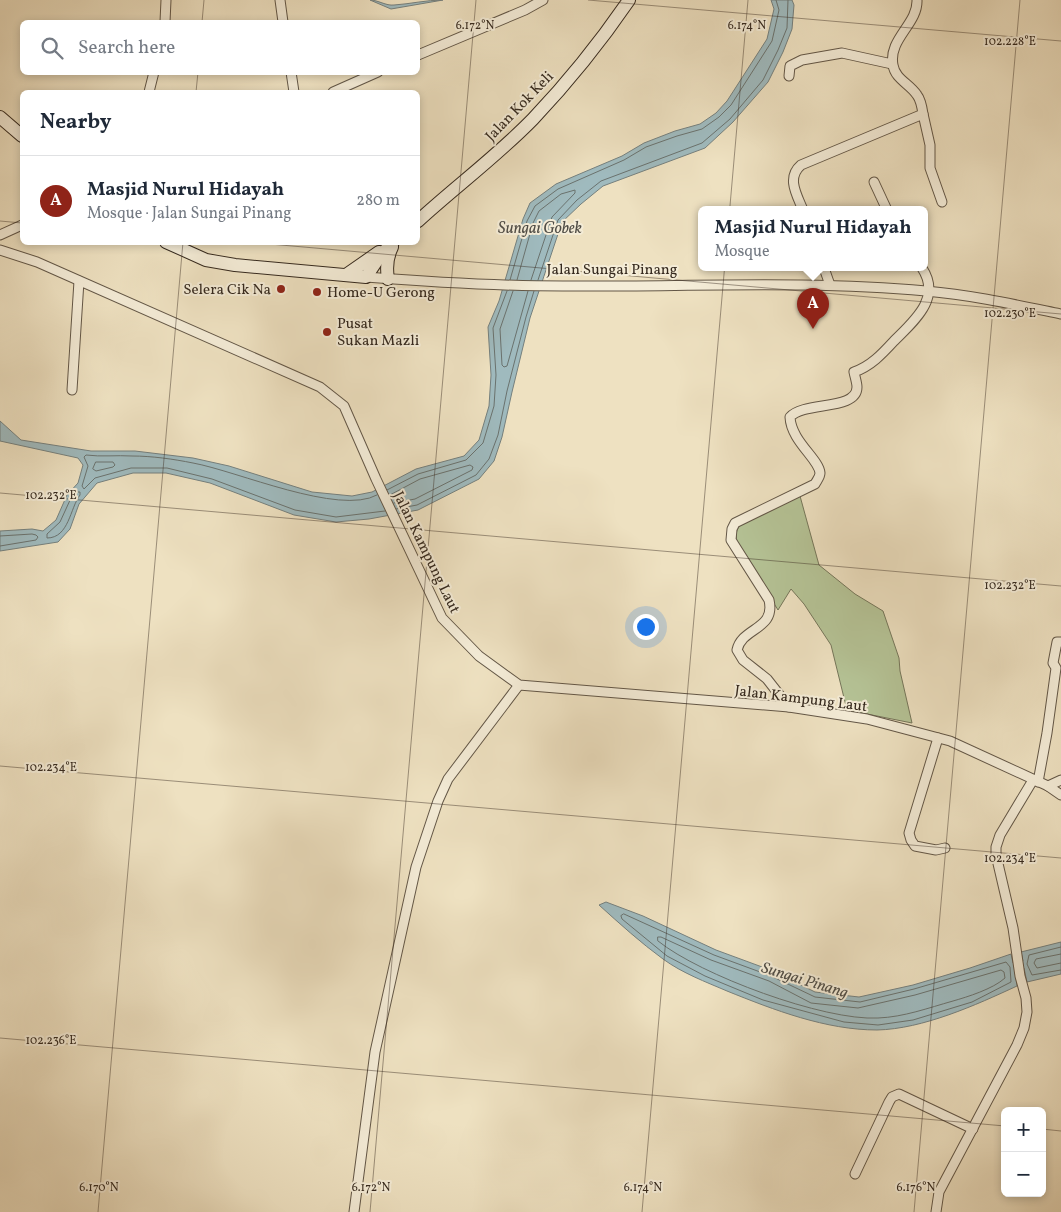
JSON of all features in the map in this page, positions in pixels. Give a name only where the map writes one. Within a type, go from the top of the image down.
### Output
[{"type":"street","points":[[165,20],[166,0]]},
{"type":"street","points":[[280,0],[283,20]]},
{"type":"street","points":[[420,54],[525,10],[543,0]]},
{"type":"street","name":"Jalan Kok Keli","points":[[420,219],[532,120],[557,93],[629,0]]},
{"type":"street","points":[[917,0],[915,16],[902,33],[895,47],[892,64],[898,76],[918,97],[924,114],[930,145],[930,168],[942,202]]},
{"type":"street","points":[[789,76],[790,66],[796,62],[837,53],[848,53],[892,64]]},
{"type":"street","points":[[150,90],[153,75]]},
{"type":"street","points":[[291,75],[294,90]]},
{"type":"street","points":[[338,90],[371,75]]},
{"type":"street","points":[[801,206],[793,180],[794,174],[801,165],[924,114]]},
{"type":"street","points":[[0,118],[20,134]]},
{"type":"street","points":[[874,182],[885,206]]},
{"type":"street","points":[[0,235],[20,226]]},
{"type":"street","name":"Jalan Sungai Pinang","points":[[173,245],[206,260],[235,266],[366,277],[484,284],[561,286],[830,285],[929,292],[1012,303],[1061,314]]},
{"type":"street","points":[[346,275],[391,245]]},
{"type":"street","points":[[366,277],[391,245]]},
{"type":"street","points":[[388,278],[388,258],[392,245]]},
{"type":"street","name":"Jalan Kampung Laut","points":[[0,250],[37,262],[320,387],[344,406],[442,618],[480,656],[519,685],[789,707],[867,719],[950,741],[1048,786],[1061,795]]},
{"type":"street","points":[[825,271],[830,285]]},
{"type":"street","points":[[789,707],[767,679],[743,660],[737,650],[739,644],[768,620],[770,607],[769,600],[731,540],[732,529],[735,523],[815,484],[820,472],[818,465],[801,445],[791,424],[790,417],[821,405],[851,400],[857,388],[854,372],[865,368],[876,360],[921,314],[929,292],[927,278],[924,271]]},
{"type":"street","points":[[72,390],[79,281]]},
{"type":"street","points":[[936,1212],[939,1192],[1017,1045],[1024,1028],[1027,1012],[1026,998],[1020,976],[1013,928],[996,855],[996,847],[1000,835],[1036,781],[1047,733],[1056,668],[1053,663],[1057,642],[1061,642]]},
{"type":"street","points":[[354,1212],[375,1052],[416,867],[438,801],[448,779],[519,685]]},
{"type":"street","points":[[938,738],[909,833],[915,846],[936,850],[945,848]]},
{"type":"street","points":[[1048,786],[1061,780]]},
{"type":"street","points":[[855,1174],[889,1102],[892,1097],[899,1094],[973,1129]]},
{"type":"green space","points":[[800,496],[819,565],[855,594],[883,611],[899,658],[900,671],[912,723],[847,710],[831,645],[804,604],[791,589],[778,610],[738,545],[736,533],[742,523]]},
{"type":"water","points":[[370,0],[391,5],[443,0],[391,9]]},
{"type":"water","name":"Sungai Gobek","points":[[771,0],[792,0],[794,5],[792,29],[768,82],[733,122],[705,148],[603,186],[562,222],[530,318],[502,437],[494,461],[479,479],[418,510],[369,519],[336,522],[294,515],[210,483],[166,473],[133,473],[97,483],[79,504],[70,529],[58,542],[0,551],[0,531],[32,529],[43,531],[56,520],[67,495],[78,483],[83,465],[78,458],[0,441],[0,421],[21,440],[91,451],[135,451],[193,458],[229,466],[312,492],[352,496],[372,492],[416,469],[464,456],[479,440],[489,406],[491,375],[488,327],[499,301],[523,219],[530,203],[556,184],[622,156],[644,143],[700,124],[716,113],[727,101],[767,39],[774,9]]},
{"type":"water","points":[[606,902],[643,916],[716,950],[773,971],[815,992],[859,997],[913,985],[1011,954],[1013,963],[1023,961],[1021,952],[1061,942],[1061,974],[1027,982],[1024,968],[1015,970],[1017,986],[967,1008],[931,1021],[895,1029],[877,1030],[839,1027],[801,1018],[763,1005],[678,969],[663,959],[599,905]]},
{"type":"place","name":"Selera Cik Na","points":[[281,289]]},
{"type":"place","name":"Home-U Gerong","points":[[317,292]]},
{"type":"place","name":"Masjid Nurul Hidayah","points":[[813,329]]},
{"type":"place","name":"Pusat Sukan Mazli","points":[[327,332]]},
{"type":"water label","name":"Sungai Pinang","points":[[805,979]]}]
